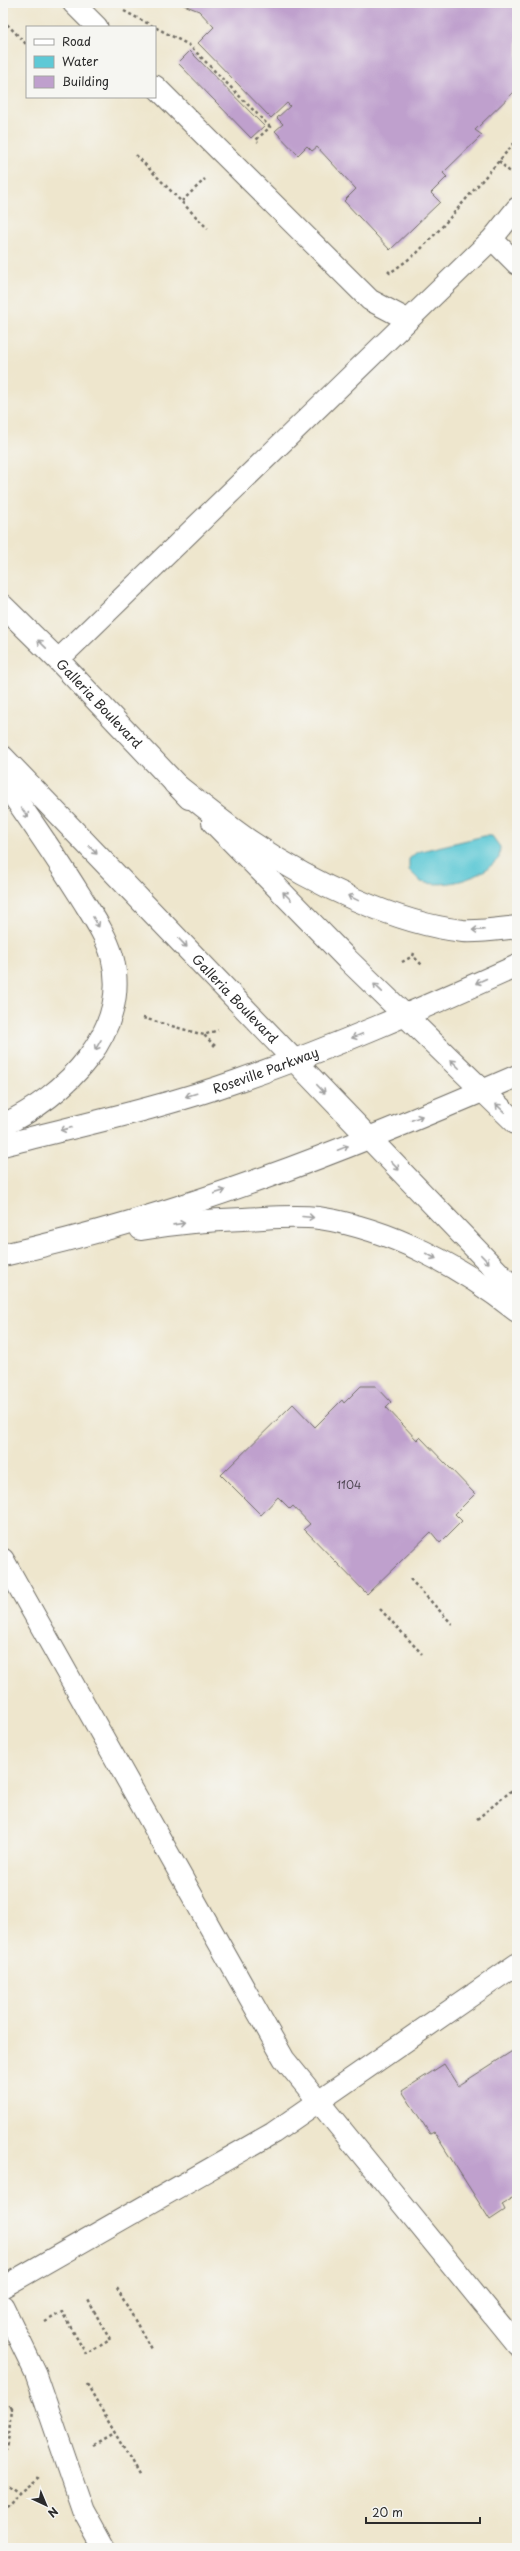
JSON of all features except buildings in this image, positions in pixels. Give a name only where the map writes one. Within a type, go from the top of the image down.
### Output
[{"type":"main road","name":"Galleria Boulevard","points":[[3,606],[58,660],[175,784],[406,1016],[517,1124]]},
{"type":"main road","name":"Galleria Boulevard","points":[[3,757],[517,1292]]},
{"type":"main road","points":[[3,781],[70,880],[102,933],[112,956],[115,982],[106,1027],[89,1060],[54,1093],[3,1125]]},
{"type":"main road","points":[[175,784],[254,844],[280,860],[378,909],[442,928],[464,931],[517,927]]},
{"type":"main road","name":"Roseville Parkway","points":[[3,1145],[178,1099],[294,1061],[406,1016],[517,966]]},
{"type":"main road","points":[[3,1255],[43,1246],[144,1217],[282,1172],[517,1076]]},
{"type":"main road","points":[[43,1246],[209,1219],[287,1216],[319,1218],[355,1226],[402,1242],[448,1265],[517,1311]]},
{"type":"lane","points":[[73,3],[96,26]]},
{"type":"lane","points":[[156,87],[370,300],[408,320]]},
{"type":"lane","points":[[58,660],[492,239],[517,208]]},
{"type":"lane","points":[[492,239],[517,264]]},
{"type":"lane","points":[[3,1559],[284,2059],[319,2100],[404,2209],[517,2345]]},
{"type":"lane","points":[[3,2287],[273,2133],[517,1964]]},
{"type":"lane","points":[[3,2306],[36,2374],[82,2510],[104,2548]]},
{"type":"path","points":[[118,7],[154,26]]},
{"type":"path","points":[[3,20],[26,43]]},
{"type":"path","points":[[156,27],[189,45],[270,127],[256,140],[261,145]]},
{"type":"path","points":[[384,268],[390,273],[417,253],[517,140]]},
{"type":"path","points":[[136,155],[208,229]]},
{"type":"path","points":[[499,161],[517,178]]},
{"type":"path","points":[[402,962],[413,956]]},
{"type":"path","points":[[137,1017],[204,1035],[215,1046]]},
{"type":"path","points":[[204,1035],[218,1030]]},
{"type":"path","points":[[410,1579],[452,1624]]},
{"type":"path","points":[[380,1609],[422,1654]]},
{"type":"path","points":[[477,1819],[517,1786]]},
{"type":"path","points":[[117,2288],[152,2348]]},
{"type":"path","points":[[18,2337],[62,2312],[86,2354],[110,2340],[87,2298]]},
{"type":"path","points":[[87,2384],[140,2477]]},
{"type":"path","points":[[3,2457],[10,2436],[11,2407]]},
{"type":"path","points":[[3,2513],[19,2493],[40,2477]]},
{"type":"path","points":[[3,2482],[19,2493]]},
{"type":"water","points":[[484,836],[492,836],[500,847],[499,858],[483,871],[473,876],[453,883],[431,884],[421,882],[409,870],[409,859],[417,852]]}]
